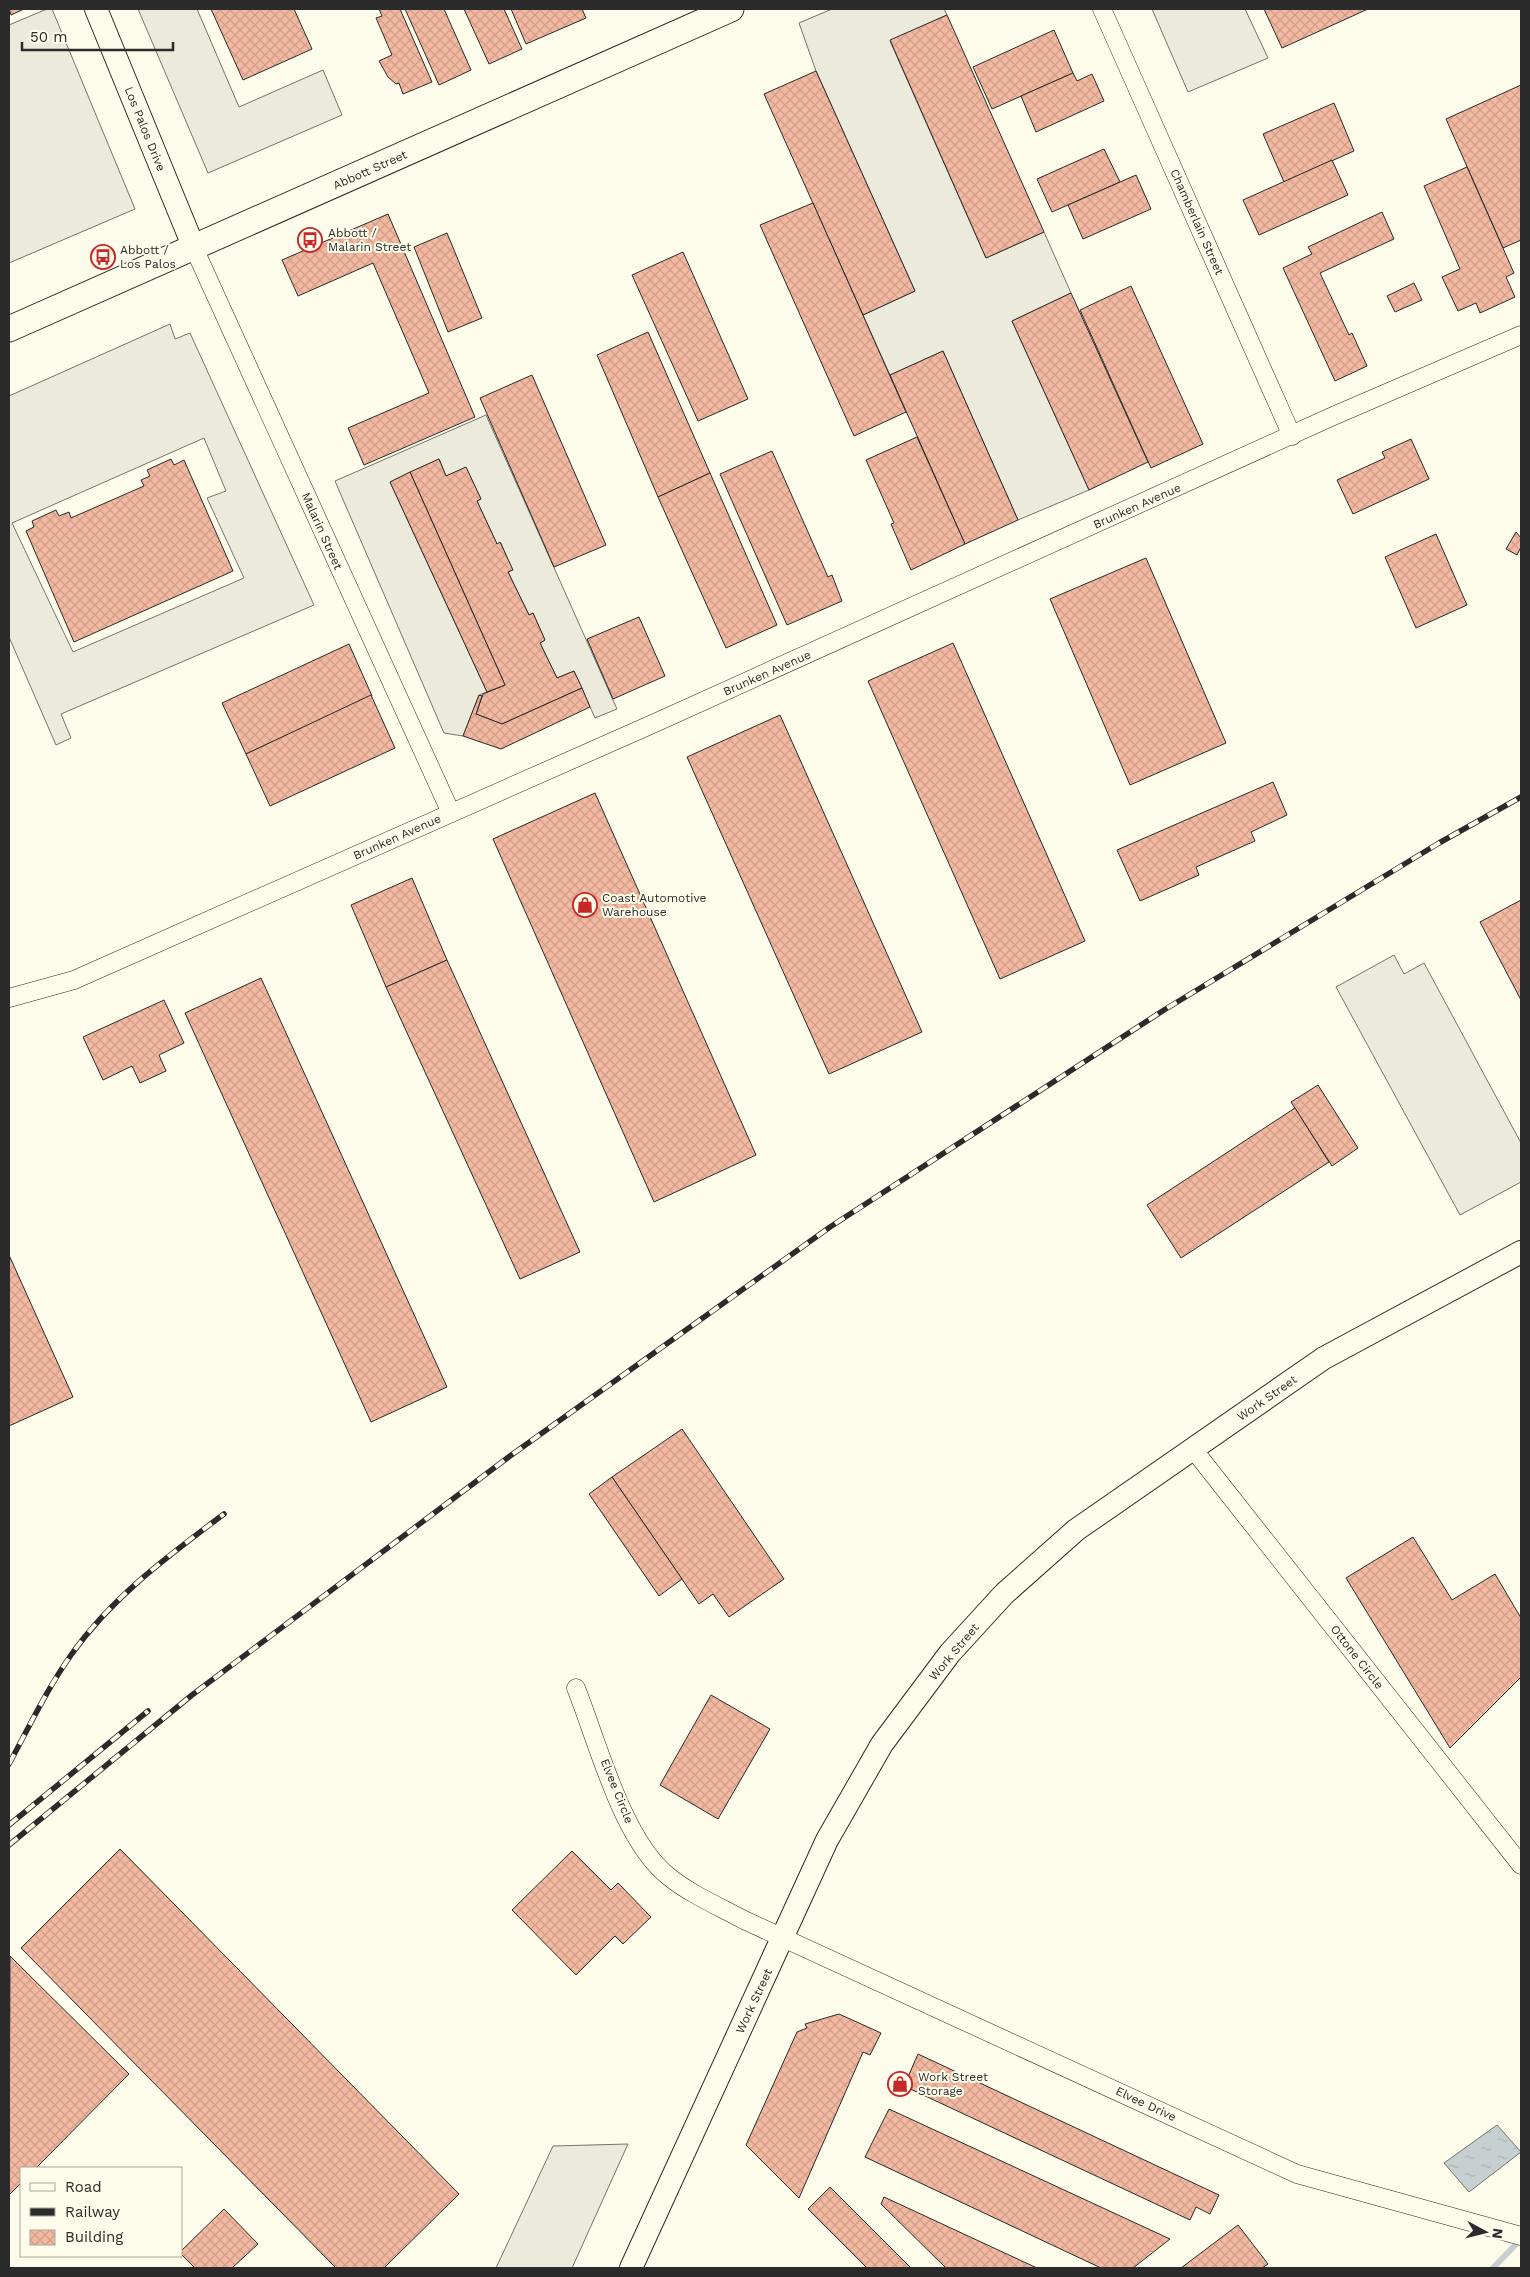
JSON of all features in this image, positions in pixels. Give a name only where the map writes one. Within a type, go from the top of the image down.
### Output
[{"type":"main road","name":"Abbott Street","points":[[9,329],[731,9]]},
{"type":"street","name":"Los Palos Drive","points":[[96,9],[194,248]]},
{"type":"street","name":"Chamberlain Street","points":[[1102,9],[1292,436]]},
{"type":"street","name":"Malarin Street","points":[[194,248],[451,813]]},
{"type":"street","name":"Brunken Avenue","points":[[9,998],[74,980],[650,726],[1292,436],[1521,335]]},
{"type":"street","name":"Work Street","points":[[632,2268],[827,1840],[882,1744],[950,1653],[1004,1594],[1076,1530],[1324,1358],[1521,1252]]},
{"type":"street","name":"Ottone Circle","points":[[1193,1449],[1521,1866]]},
{"type":"street","name":"Elvee Circle","points":[[576,1688],[625,1817],[642,1847],[667,1875],[700,1897],[783,1938]]},
{"type":"street","name":"Elvee Drive","points":[[783,1938],[1296,2174],[1515,2234]]},
{"type":"shaded area","points":[[47,9],[52,9],[135,209],[9,263],[9,25]]},
{"type":"shaded area","points":[[138,9],[197,9],[239,107],[323,70],[342,115],[208,173]]},
{"type":"shaded area","points":[[832,9],[944,9],[947,15],[890,41],[986,258],[1044,232],[1071,293],[1012,321],[1089,490],[1018,520],[943,351],[890,375],[863,315],[915,291],[816,71],[799,23]]},
{"type":"shaded area","points":[[1152,9],[1245,9],[1268,58],[1188,92]]},
{"type":"shaded area","points":[[170,324],[175,339],[190,333],[314,605],[61,714],[71,738],[56,745],[9,637],[9,396]],"holes":[[[204,438],[226,491],[207,498],[244,578],[73,652],[12,523]]]},
{"type":"shaded area","points":[[486,415],[617,709],[595,718],[574,671],[557,678],[540,643],[545,640],[533,613],[529,615],[508,572],[512,570],[501,543],[497,544],[477,501],[481,499],[466,468],[446,476],[439,459],[390,482],[487,692],[479,695],[463,736],[444,733],[335,481]]},
{"type":"shaded area","points":[[1394,955],[1404,974],[1424,963],[1521,1143],[1521,1182],[1460,1215],[1336,987]]},
{"type":"shaded area","points":[[628,2144],[572,2268],[496,2268],[553,2146]]},
{"type":"water","points":[[1497,2125],[1521,2152],[1469,2192],[1444,2163]]},
{"type":"building","points":[[9,9],[24,9],[11,15]]},
{"type":"building","points":[[211,9],[294,9],[312,49],[243,80]]},
{"type":"building","points":[[379,9],[400,9],[432,82],[403,94],[399,83],[396,84],[388,77],[379,61],[392,55],[376,18],[382,16]]},
{"type":"building","points":[[405,9],[444,9],[471,70],[439,85]]},
{"type":"building","points":[[464,9],[504,9],[522,49],[489,64]]},
{"type":"building","points":[[511,9],[582,9],[586,18],[526,44]]},
{"type":"building","points":[[1264,9],[1368,9],[1282,48]]},
{"type":"building","points":[[947,15],[1044,232],[986,258],[890,40]]},
{"type":"building","points":[[1054,30],[1073,73],[992,109],[973,67]]},
{"type":"building","points":[[816,71],[915,291],[863,315],[764,94]]},
{"type":"building","points":[[1073,73],[1077,81],[1092,74],[1104,101],[1036,132],[1021,96]]},
{"type":"building","points":[[1521,85],[1521,240],[1503,248],[1446,119]]},
{"type":"building","points":[[1334,103],[1354,151],[1284,182],[1263,134]]},
{"type":"building","points":[[1104,149],[1120,182],[1052,212],[1037,179]]},
{"type":"building","points":[[1332,160],[1348,195],[1259,235],[1243,200]]},
{"type":"building","points":[[1467,167],[1514,273],[1506,277],[1515,297],[1480,313],[1476,303],[1458,311],[1442,277],[1460,269],[1424,186]]},
{"type":"building","points":[[1136,175],[1151,209],[1083,239],[1068,205]]},
{"type":"building","points":[[813,203],[906,412],[854,436],[760,225]]},
{"type":"building","points":[[1382,212],[1394,239],[1320,273],[1349,335],[1352,333],[1367,366],[1335,381],[1283,268],[1312,254],[1308,247]]},
{"type":"building","points":[[388,214],[475,417],[364,465],[348,428],[429,393],[373,263],[298,296],[282,260]]},
{"type":"building","points":[[447,233],[482,318],[448,332],[414,247]]},
{"type":"building","points":[[683,252],[748,399],[698,421],[632,275]]},
{"type":"building","points":[[1414,283],[1422,300],[1395,312],[1387,296]]},
{"type":"building","points":[[1131,286],[1203,444],[1151,468],[1080,310]]},
{"type":"building","points":[[1071,293],[1148,462],[1089,490],[1012,321]]},
{"type":"building","points":[[648,332],[710,473],[658,497],[597,355]]},
{"type":"building","points":[[943,351],[1018,520],[965,544],[890,375]]},
{"type":"building","points":[[532,375],[606,545],[554,567],[480,398]]},
{"type":"building","points":[[917,437],[965,544],[911,570],[891,524],[894,523],[866,460]]},
{"type":"building","points":[[1411,439],[1429,479],[1353,514],[1337,480],[1385,458],[1382,452]]},
{"type":"building","points":[[772,451],[828,577],[832,575],[842,601],[787,625],[720,474]]},
{"type":"building","points":[[171,459],[174,465],[184,460],[233,571],[74,642],[26,531],[34,527],[32,521],[56,510],[59,516],[69,512],[71,518],[144,486],[141,480],[150,476],[147,470]]},
{"type":"building","points":[[439,459],[446,476],[466,467],[481,499],[477,501],[497,544],[500,542],[513,570],[508,572],[529,615],[533,613],[545,640],[540,643],[557,678],[574,671],[582,688],[502,724],[476,714],[483,694],[505,685],[410,472]]},
{"type":"building","points":[[410,472],[505,685],[487,692],[390,482]]},
{"type":"building","points":[[710,473],[777,625],[726,648],[658,497]]},
{"type":"building","points":[[1516,532],[1521,538],[1521,547],[1517,555],[1506,549]]},
{"type":"building","points":[[1436,534],[1467,605],[1416,628],[1385,557]]},
{"type":"building","points":[[1146,558],[1226,743],[1130,785],[1050,599]]},
{"type":"building","points":[[639,617],[665,676],[613,699],[587,639]]},
{"type":"building","points":[[953,643],[1085,941],[1000,979],[868,681]]},
{"type":"building","points":[[349,644],[372,696],[246,754],[222,703]]},
{"type":"building","points":[[582,688],[590,707],[501,749],[463,736],[479,695],[482,696],[476,714],[502,724]]},
{"type":"building","points":[[371,695],[395,748],[270,806],[246,754]]},
{"type":"building","points":[[780,715],[922,1032],[829,1074],[687,757]]},
{"type":"building","points":[[1273,782],[1287,815],[1251,832],[1255,841],[1196,867],[1199,875],[1140,901],[1117,850]]},
{"type":"building","points":[[595,793],[756,1155],[654,1202],[493,839]]},
{"type":"building","points":[[412,878],[447,960],[386,987],[351,905]]},
{"type":"building","points":[[1521,900],[1521,1000],[1480,922]]},
{"type":"building","points":[[447,960],[580,1252],[520,1279],[386,987]]},
{"type":"building","points":[[261,978],[447,1387],[371,1422],[185,1013]]},
{"type":"building","points":[[164,1000],[184,1043],[159,1055],[166,1071],[140,1083],[132,1066],[103,1080],[83,1037]]},
{"type":"building","points":[[1318,1085],[1358,1148],[1332,1166],[1291,1102]]},
{"type":"building","points":[[1295,1108],[1329,1162],[1181,1258],[1147,1205]]},
{"type":"building","points":[[9,1255],[73,1397],[9,1426]]},
{"type":"building","points":[[682,1429],[784,1579],[729,1617],[713,1594],[699,1604],[612,1477]]},
{"type":"building","points":[[612,1477],[682,1579],[659,1596],[589,1494]]},
{"type":"building","points":[[1413,1537],[1452,1600],[1495,1574],[1521,1618],[1521,1677],[1450,1748],[1346,1578]]},
{"type":"building","points":[[711,1695],[770,1729],[718,1819],[660,1785]]},
{"type":"building","points":[[120,1849],[459,2194],[384,2268],[336,2268],[21,1948]]},
{"type":"building","points":[[572,1851],[611,1890],[618,1883],[651,1917],[623,1944],[615,1936],[576,1975],[512,1910]]},
{"type":"building","points":[[10,1956],[129,2074],[37,2167],[20,2167],[20,2184],[9,2195]]},
{"type":"building","points":[[839,2014],[881,2033],[870,2055],[863,2052],[799,2198],[746,2145],[797,2032],[807,2028],[805,2024]]},
{"type":"building","points":[[918,2054],[1219,2195],[1210,2214],[1196,2207],[1190,2220],[904,2086]]},
{"type":"building","points":[[889,2109],[1170,2239],[1133,2268],[1101,2268],[865,2157]]},
{"type":"building","points":[[830,2187],[911,2268],[867,2268],[808,2209]]},
{"type":"building","points":[[884,2197],[1037,2268],[946,2268],[881,2204]]},
{"type":"building","points":[[224,2209],[258,2244],[232,2268],[195,2268],[182,2255],[182,2250]]},
{"type":"building","points":[[1238,2225],[1268,2264],[1262,2268],[1181,2268]]},
{"type":"waterway","points":[[1493,2268],[1521,2239]]},
{"type":"railway","points":[[9,1845],[192,1695],[510,1456],[830,1227],[1164,1010],[1439,843],[1521,797]]},
{"type":"railway","points":[[9,1764],[54,1681],[71,1655],[104,1614],[142,1578],[224,1514]]},
{"type":"railway","points":[[9,1825],[148,1711]]},
{"type":"place","name":"Abbott / Malarin Street","points":[[310,240]]},
{"type":"place","name":"Abbott / Los Palos","points":[[103,257]]},
{"type":"place","name":"Coast Automotive Warehouse","points":[[585,905]]},
{"type":"place","name":"Work Street Storage","points":[[900,2084]]}]
